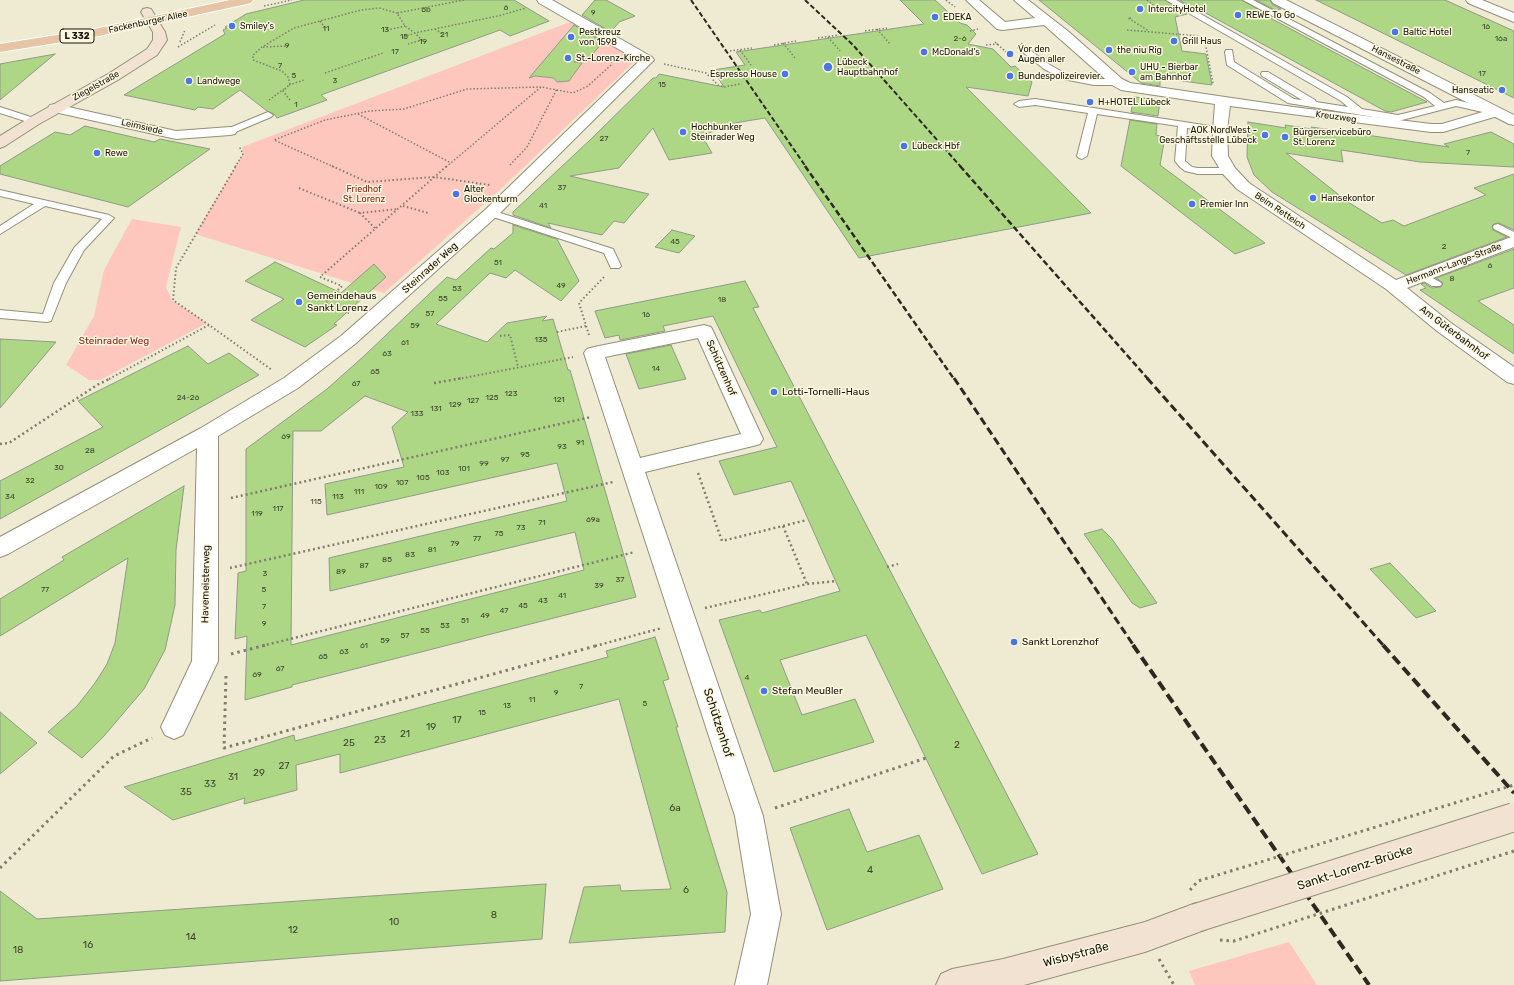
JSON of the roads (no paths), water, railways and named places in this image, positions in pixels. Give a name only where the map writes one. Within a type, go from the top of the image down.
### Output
[{"type":"main road","name":"Fackenburger Allee","points":[[0,48],[94,34],[203,0]]},
{"type":"main road","name":"Fackenburger Allee","points":[[0,38],[247,0]]},
{"type":"main road","name":"Ziegelstraße","points":[[0,143],[55,108],[113,76],[152,52],[160,40],[157,28],[150,16]]},
{"type":"main road","name":"Sankt-Lorenz-Brücke","points":[[1193,905],[1514,817]]},
{"type":"main road","name":"Wisbystraße","points":[[952,985],[1003,975],[1145,937],[1193,905]]},
{"type":"street","points":[[972,0],[1002,26],[1046,21]]},
{"type":"street","points":[[1020,0],[1117,82]]},
{"type":"street","name":"Hansestraße","points":[[1277,0],[1514,121]]},
{"type":"street","points":[[1472,0],[1514,18]]},
{"type":"street","name":"Steinrader Weg","points":[[0,548],[208,433],[292,383],[348,340],[491,213],[647,60],[545,1]]},
{"type":"street","name":"Kreuzweg","points":[[1117,82],[1132,88],[1217,100],[1292,106],[1360,116],[1413,127],[1443,128],[1496,112]]},
{"type":"street","name":"Beim Retteich","points":[[1217,100],[1220,130],[1220,156],[1229,171],[1243,186],[1394,287]]},
{"type":"street","name":"Leimsiede","points":[[55,108],[176,135],[230,131]]},
{"type":"street","name":"Hermann-Lange-Straße","points":[[1394,287],[1430,280],[1514,241]]},
{"type":"street","name":"Am Güterbahnhof","points":[[1394,287],[1444,327],[1514,377]]},
{"type":"street","name":"Schützenhof","points":[[635,472],[691,454],[753,439],[704,331],[594,353],[684,617],[749,816],[766,914],[751,985]]},
{"type":"street","name":"Havemeisterweg","points":[[174,727],[216,658],[206,574],[208,433]]},
{"type":"lane","points":[[1170,0],[1344,99],[1360,116]]},
{"type":"lane","points":[[1247,0],[1427,95],[1442,106]]},
{"type":"lane","points":[[1246,43],[1234,47],[1229,52],[1230,64],[1292,106],[1319,106],[1360,116],[1402,118],[1442,106],[1456,104],[1496,112]]},
{"type":"lane","points":[[1022,47],[1048,67],[1066,77],[1094,82],[1117,82]]},
{"type":"lane","points":[[1229,52],[1248,63]]},
{"type":"lane","points":[[1260,71],[1319,106]]},
{"type":"lane","points":[[1427,95],[1496,112]]},
{"type":"lane","points":[[1019,104],[1034,102],[1220,130]]},
{"type":"lane","points":[[0,110],[34,121]]},
{"type":"lane","points":[[1082,156],[1093,111]]},
{"type":"lane","points":[[230,131],[268,114]]},
{"type":"lane","points":[[1183,124],[1180,146],[1180,161],[1183,166],[1198,171],[1229,171]]},
{"type":"lane","points":[[0,193],[109,218],[79,248],[60,283],[47,318],[0,314]]},
{"type":"lane","points":[[0,231],[43,203]]},
{"type":"lane","points":[[491,213],[609,251],[615,266]]},
{"type":"lane","points":[[1498,227],[1514,236]]},
{"type":"railway","points":[[691,0],[806,167]]},
{"type":"railway","points":[[805,0],[853,45],[961,167]]},
{"type":"railway","points":[[805,166],[954,379]]},
{"type":"railway","points":[[960,166],[1148,379]]},
{"type":"railway","points":[[954,378],[1134,646]]},
{"type":"railway","points":[[1147,378],[1384,646]]},
{"type":"railway","points":[[1133,645],[1369,985]]},
{"type":"railway","points":[[1383,645],[1514,793]]},
{"type":"place","name":"IntercityHotel","points":[[1140,9]]},
{"type":"place","name":"REWE To Go","points":[[1238,15]]},
{"type":"place","name":"EDEKA","points":[[935,17]]},
{"type":"place","name":"Smiley's","points":[[232,26]]},
{"type":"place","name":"Baltic Hotel","points":[[1395,32]]},
{"type":"place","name":"Pestkreuz von 1598","points":[[571,37]]},
{"type":"place","name":"Grill Haus","points":[[1174,41]]},
{"type":"place","name":"the niu Rig","points":[[1109,50]]},
{"type":"place","name":"McDonald's","points":[[924,52]]},
{"type":"place","name":"Vor den Augen aller","points":[[1010,54]]},
{"type":"place","name":"St.-Lorenz-Kirche","points":[[568,58]]},
{"type":"place","name":"Lübeck Hauptbahnhof","points":[[828,67]]},
{"type":"place","name":"UHU - Bierbar am Bahnhof","points":[[1132,72]]},
{"type":"place","name":"Espresso House","points":[[785,74]]},
{"type":"place","name":"Bundespolizeirevier","points":[[1010,76]]},
{"type":"place","name":"Landwege","points":[[189,81]]},
{"type":"place","name":"Hanseatic","points":[[1502,90]]},
{"type":"place","name":"H+HOTEL Lübeck","points":[[1090,102]]},
{"type":"place","name":"Hochbunker Steinrader Weg","points":[[683,132]]},
{"type":"place","name":"AOK NordWest - Geschäftsstelle Lübeck","points":[[1265,135]]},
{"type":"place","name":"Bürgerservicebüro St. Lorenz","points":[[1285,137]]},
{"type":"place","name":"Lübeck Hbf","points":[[904,146]]},
{"type":"place","name":"Rewe","points":[[97,153]]},
{"type":"place","name":"Alter Glockenturm","points":[[456,194]]},
{"type":"place","name":"Hansekontor","points":[[1313,198]]},
{"type":"place","name":"Premier Inn","points":[[1192,204]]},
{"type":"place","name":"Gemeindehaus Sankt Lorenz","points":[[299,302]]},
{"type":"place","name":"Lotti-Tornelli-Haus","points":[[774,392]]},
{"type":"place","name":"Sankt Lorenzhof","points":[[1014,642]]},
{"type":"place","name":"Stefan Meußler","points":[[764,691]]},
{"type":"park label","name":"Friedhof St. Lorenz","points":[[364,194]]}]
